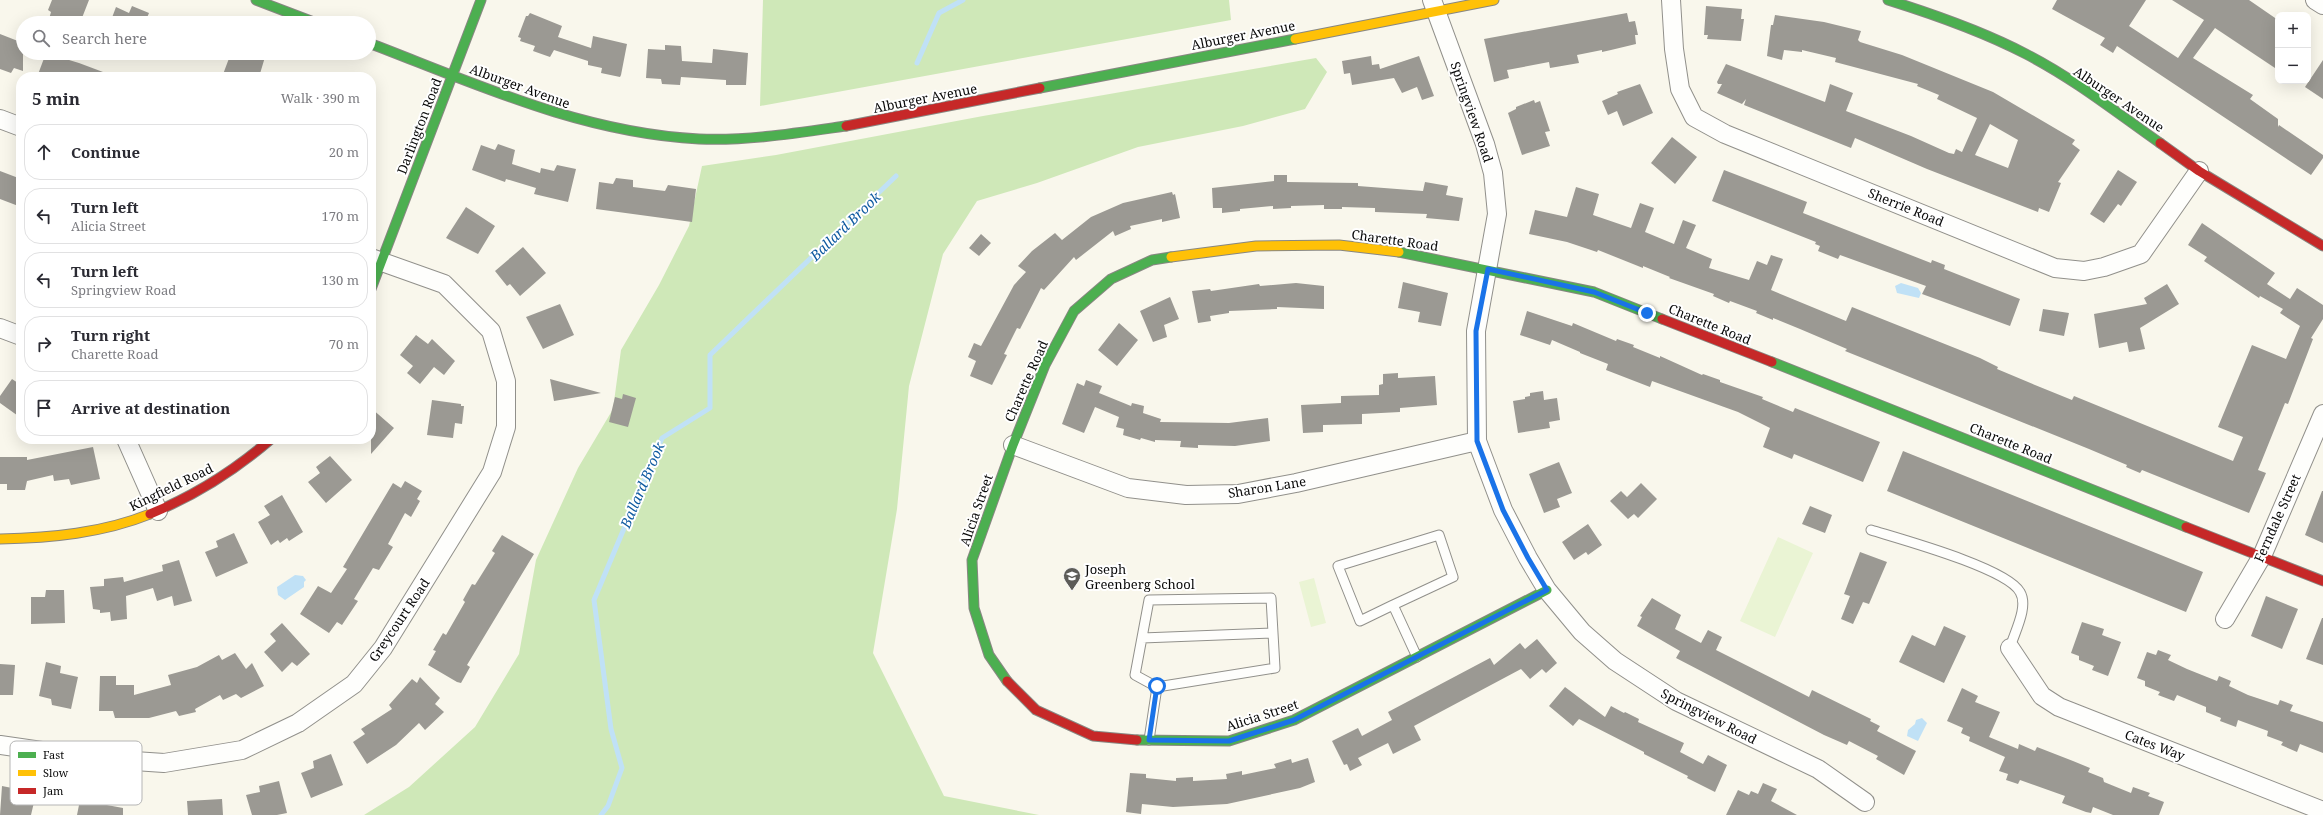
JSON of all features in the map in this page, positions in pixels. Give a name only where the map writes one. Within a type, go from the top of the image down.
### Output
[{"type":"street","points":[[256,0],[298,16]]},
{"type":"street","name":"Darlington Road","points":[[376,260],[481,0]]},
{"type":"street","name":"Alburger Avenue","points":[[376,46],[543,110],[595,125],[645,134],[691,138],[764,138],[901,116],[1434,5],[1494,0]]},
{"type":"street","name":"Sherrie Road","points":[[1671,0],[1674,49],[1680,90],[1694,117],[1725,134],[2055,268],[2084,271],[2104,267],[2141,254],[2199,171]]},
{"type":"street","name":"Alburger Avenue","points":[[1888,0],[1964,24],[2027,54],[2087,91],[2199,171],[2323,246]]},
{"type":"street","points":[[2315,0],[2323,5]]},
{"type":"street","name":"Springview Road","points":[[1434,5],[1485,144],[1493,174],[1497,214],[1476,331],[1477,441],[1503,510],[1528,558],[1547,590],[1582,632],[1615,661],[1676,701],[1818,769],[1865,802]]},
{"type":"street","points":[[0,119],[16,125]]},
{"type":"street","name":"Charette Road","points":[[1013,445],[1045,365],[1074,311],[1111,279],[1152,260],[1256,246],[1339,246],[1404,253],[1488,269],[1594,292],[2323,581]]},
{"type":"street","name":"Greycourt Road","points":[[142,762],[164,763],[242,750],[298,723],[354,684],[378,654],[408,610],[492,472],[506,426],[506,381],[491,331],[444,284],[376,260]]},
{"type":"street","points":[[0,328],[16,334]]},
{"type":"street","name":"Ferndale Street","points":[[2225,619],[2262,556],[2323,414]]},
{"type":"street","name":"Sharon Lane","points":[[1013,445],[1128,488],[1186,495],[1238,494],[1296,483],[1477,441]]},
{"type":"street","points":[[128,444],[158,511]]},
{"type":"street","name":"Kingfield Road","points":[[0,539],[53,537],[94,532],[158,511],[212,485],[265,444]]},
{"type":"street","name":"Alicia Street","points":[[1013,445],[972,560],[974,608],[989,655],[1011,687],[1036,710],[1093,736],[1149,740],[1229,741],[1294,720],[1547,590]]},
{"type":"street","name":"Cates Way","points":[[2010,648],[2042,696],[2060,707],[2323,811]]},
{"type":"street","name":"Greycourt Road","points":[[0,745],[10,746]]},
{"type":"lane","points":[[1871,530],[1965,561],[2006,580],[2020,591],[2023,601],[2010,648]]},
{"type":"lane","points":[[1439,534],[1453,577],[1393,605],[1360,621],[1338,566],[1439,534]]},
{"type":"lane","points":[[1271,598],[1273,633],[1275,668],[1157,686],[1135,676],[1149,600],[1271,598]]},
{"type":"lane","points":[[1393,605],[1417,657]]},
{"type":"lane","points":[[1142,638],[1273,633]]},
{"type":"lane","points":[[1149,740],[1157,686]]},
{"type":"green space","points":[[763,0],[1229,0],[1231,20],[760,106]]},
{"type":"green space","points":[[1316,58],[1327,72],[1305,109],[1243,126],[1138,147],[1037,183],[977,201],[943,254],[909,386],[897,509],[873,653],[944,796],[1039,815],[364,815],[409,787],[475,727],[519,654],[536,560],[578,468],[613,409],[621,350],[659,285],[689,226],[702,166],[776,155],[983,116]]},
{"type":"green space","points":[[1778,537],[1813,553],[1775,637],[1740,621]]},
{"type":"green space","points":[[1314,578],[1326,623],[1311,627],[1299,582]]},
{"type":"water","points":[[1901,283],[1918,288],[1921,293],[1919,298],[1897,293],[1895,286]]},
{"type":"water","points":[[295,575],[303,576],[306,580],[304,582],[304,587],[285,600],[278,595],[277,587]]},
{"type":"water","points":[[1922,718],[1927,723],[1918,741],[1907,736],[1908,730],[1915,724],[1916,720]]},
{"type":"building","points":[[52,0],[89,0],[83,16],[50,16],[51,12],[48,10]]},
{"type":"building","points":[[2057,0],[2146,0],[2129,26],[2178,58],[2204,20],[2172,0],[2249,0],[2275,18],[2275,68],[2215,28],[2193,58],[2253,95],[2250,99],[2278,119],[2278,127],[2279,125],[2323,155],[2323,158],[2311,175],[2117,46],[2113,53],[2100,45],[2105,38],[2052,9]]},
{"type":"building","points":[[132,6],[149,13],[148,16],[113,16],[116,7],[129,13]]},
{"type":"building","points":[[1706,6],[1742,9],[1741,19],[1744,19],[1741,41],[1707,39],[1708,35],[1704,35]]},
{"type":"building","points":[[530,13],[562,26],[558,37],[591,48],[593,36],[627,44],[620,77],[601,73],[602,68],[588,65],[588,61],[554,50],[550,57],[533,51],[535,46],[520,41],[521,38],[518,37],[526,16]]},
{"type":"building","points":[[1627,13],[1629,22],[1635,21],[1638,35],[1635,35],[1636,44],[1602,52],[1602,50],[1577,55],[1579,63],[1550,68],[1549,62],[1507,70],[1509,78],[1494,82],[1484,39]]},
{"type":"building","points":[[1775,15],[1824,22],[1861,31],[1858,40],[1860,42],[1902,55],[1993,92],[2075,140],[2072,144],[2080,150],[2058,182],[2061,183],[2049,212],[2039,208],[2038,212],[1927,169],[1855,138],[1851,148],[1744,105],[1746,99],[1742,104],[1717,93],[1722,84],[1718,84],[1717,82],[1726,64],[1825,102],[1830,84],[1853,93],[1846,111],[1911,136],[1949,153],[1954,154],[1956,149],[1962,152],[1977,118],[1937,99],[1939,95],[1917,86],[1918,84],[1835,62],[1836,58],[1802,50],[1802,52],[1784,50],[1782,60],[1767,56],[1771,25],[1773,25]],"holes":[[[1990,124],[2018,140],[2008,168],[1975,155]]]},
{"type":"building","points":[[0,34],[16,40],[16,60],[23,60],[23,71],[14,68],[11,73],[0,69]]},
{"type":"building","points":[[665,45],[681,46],[682,61],[712,63],[713,49],[748,53],[746,85],[726,85],[726,80],[681,77],[680,85],[662,84],[661,79],[646,78],[648,49],[665,50]]},
{"type":"building","points":[[1371,56],[1372,65],[1379,64],[1380,69],[1419,56],[1434,96],[1422,100],[1417,87],[1402,93],[1394,78],[1352,85],[1350,73],[1344,74],[1342,61]]},
{"type":"building","points":[[43,60],[69,60],[103,72],[39,72]]},
{"type":"building","points":[[228,60],[264,60],[260,72],[224,72]]},
{"type":"building","points":[[2323,60],[2323,99],[2305,87],[2307,84],[2311,84],[2311,78]]},
{"type":"building","points":[[1640,84],[1653,113],[1623,126],[1617,111],[1608,115],[1602,101],[1618,94],[1617,92]]},
{"type":"building","points":[[1534,100],[1535,103],[1540,101],[1550,131],[1545,132],[1550,146],[1522,155],[1508,113],[1516,109],[1516,107]]},
{"type":"building","points":[[1672,137],[1697,157],[1675,184],[1651,163]]},
{"type":"building","points":[[498,144],[515,150],[512,164],[540,173],[541,168],[554,171],[557,165],[576,169],[568,202],[534,194],[536,188],[506,179],[505,182],[472,170],[481,145],[495,150]]},
{"type":"building","points":[[1724,170],[1807,202],[1803,213],[1931,263],[1932,260],[1945,265],[1944,269],[2020,299],[2010,326],[1922,294],[1926,286],[1840,255],[1838,259],[1818,251],[1820,246],[1815,244],[1816,242],[1712,201]]},
{"type":"building","points":[[2118,170],[2137,182],[2121,206],[2118,204],[2104,223],[2090,214]]},
{"type":"building","points":[[0,171],[16,177],[16,205],[0,199]]},
{"type":"building","points":[[1274,175],[1287,175],[1287,182],[1358,183],[1358,186],[1423,191],[1425,182],[1448,186],[1446,195],[1463,198],[1459,221],[1426,218],[1427,214],[1375,212],[1375,208],[1342,207],[1342,209],[1324,209],[1324,205],[1291,206],[1291,208],[1273,209],[1273,206],[1240,209],[1240,211],[1222,213],[1222,208],[1213,208],[1212,188],[1274,181]]},
{"type":"building","points":[[616,178],[633,180],[633,187],[665,191],[668,185],[696,189],[692,222],[596,209],[599,182],[613,184]]},
{"type":"building","points":[[1576,187],[1599,194],[1593,215],[1631,228],[1640,203],[1654,208],[1645,232],[1674,244],[1683,220],[1696,225],[1686,248],[1712,259],[1709,268],[1749,280],[1757,261],[1767,265],[1771,255],[1783,259],[1771,290],[1846,321],[1852,307],[1980,358],[1998,367],[1997,369],[2072,400],[2074,396],[2233,461],[2243,437],[2218,427],[2252,345],[2286,359],[2300,326],[2280,313],[2283,309],[2260,296],[2259,298],[2204,261],[2207,257],[2188,245],[2202,223],[2275,273],[2267,284],[2290,299],[2297,288],[2323,305],[2323,319],[2311,338],[2313,339],[2288,404],[2285,403],[2258,470],[2266,473],[2249,513],[2142,470],[2140,473],[2126,467],[2127,465],[2089,449],[1845,351],[1847,349],[1773,318],[1773,320],[1756,313],[1757,311],[1730,301],[1729,303],[1713,296],[1714,294],[1669,278],[1670,277],[1643,266],[1643,268],[1598,250],[1597,252],[1567,242],[1529,234],[1535,210],[1567,217]]},
{"type":"building","points":[[1172,192],[1173,195],[1175,194],[1180,218],[1162,222],[1162,219],[1130,226],[1131,229],[1115,236],[1113,231],[1076,260],[1074,257],[1044,290],[1041,288],[1020,329],[1017,328],[1004,354],[1007,355],[992,385],[970,376],[976,361],[968,357],[974,343],[981,346],[1014,285],[1026,272],[1018,266],[1032,251],[1055,233],[1062,240],[1091,217],[1123,203]]},
{"type":"building","points":[[466,207],[495,226],[478,254],[446,238]]},
{"type":"building","points":[[981,234],[991,243],[979,256],[969,248]]},
{"type":"building","points":[[523,247],[546,273],[520,296],[510,284],[507,286],[495,271]]},
{"type":"building","points":[[1403,282],[1448,293],[1441,326],[1418,322],[1420,312],[1398,308]]},
{"type":"building","points":[[1296,283],[1324,286],[1324,309],[1277,307],[1277,309],[1229,311],[1229,313],[1210,316],[1211,321],[1198,323],[1192,291],[1210,289],[1211,291],[1259,284],[1260,286]]},
{"type":"building","points":[[2167,284],[2179,304],[2140,328],[2145,349],[2129,352],[2127,342],[2099,348],[2094,314],[2147,304],[2144,298]]},
{"type":"building","points":[[1170,297],[1179,319],[1164,325],[1167,337],[1153,342],[1140,311]]},
{"type":"building","points":[[560,304],[574,335],[543,349],[526,317]]},
{"type":"building","points":[[2043,309],[2069,313],[2064,336],[2039,331]]},
{"type":"building","points":[[1527,311],[1572,326],[1573,323],[1616,341],[1617,339],[1634,345],[1633,347],[1660,358],[1660,356],[1702,375],[1703,374],[1720,380],[1720,382],[1763,397],[1762,399],[1793,412],[1795,408],[1880,442],[1863,482],[1794,454],[1792,459],[1763,447],[1770,428],[1738,412],[1652,381],[1650,387],[1606,370],[1608,364],[1552,340],[1550,345],[1520,335]]},
{"type":"building","points":[[1119,323],[1138,340],[1117,366],[1098,350]]},
{"type":"building","points":[[416,335],[428,344],[432,339],[455,361],[444,375],[434,367],[420,384],[407,373],[413,366],[400,355]]},
{"type":"building","points":[[1398,373],[1398,378],[1435,376],[1437,405],[1400,408],[1400,412],[1362,414],[1362,424],[1323,425],[1323,432],[1303,433],[1301,405],[1341,403],[1341,396],[1379,395],[1379,385],[1383,384],[1383,374]]},
{"type":"building","points":[[12,379],[16,382],[16,414],[0,403],[0,396]]},
{"type":"building","points":[[550,379],[601,393],[554,401]]},
{"type":"building","points":[[1086,380],[1102,386],[1099,393],[1131,406],[1132,403],[1144,406],[1143,413],[1161,419],[1160,422],[1229,423],[1268,418],[1270,441],[1235,446],[1198,445],[1198,448],[1180,447],[1181,441],[1155,440],[1155,442],[1141,438],[1140,440],[1123,435],[1124,429],[1116,427],[1119,417],[1095,407],[1084,433],[1062,424],[1077,383],[1084,386]]},
{"type":"building","points":[[1543,391],[1544,400],[1557,398],[1560,420],[1549,422],[1550,428],[1518,433],[1513,401],[1525,399],[1525,397],[1530,396],[1530,393]]},
{"type":"building","points":[[623,394],[636,398],[628,427],[609,422],[615,397],[622,399]]},
{"type":"building","points":[[432,400],[461,404],[461,406],[464,406],[462,424],[455,423],[453,438],[427,435]]},
{"type":"building","points":[[376,412],[394,428],[371,454],[371,444],[376,444]]},
{"type":"building","points":[[93,447],[100,479],[71,485],[69,479],[54,481],[53,475],[27,481],[25,490],[7,490],[7,484],[0,484],[0,457],[27,457],[27,460]]},
{"type":"building","points":[[1903,451],[2203,572],[2186,612],[1887,491]]},
{"type":"building","points":[[330,456],[352,480],[326,503],[308,482],[320,473],[316,467]]},
{"type":"building","points":[[1559,462],[1572,493],[1557,499],[1560,507],[1544,513],[1529,474]]},
{"type":"building","points":[[405,481],[422,491],[417,499],[420,501],[411,517],[405,513],[388,544],[393,547],[379,570],[373,568],[354,599],[358,601],[342,625],[337,622],[329,633],[300,614],[318,586],[331,593],[347,569],[343,567],[393,483],[401,488]]},
{"type":"building","points":[[1641,483],[1657,499],[1638,518],[1634,514],[1628,519],[1610,501],[1621,491],[1627,497]]},
{"type":"building","points":[[2323,491],[2323,543],[2305,535]]},
{"type":"building","points":[[282,495],[303,532],[289,541],[287,538],[280,543],[278,540],[271,545],[258,522],[270,515],[264,506]]},
{"type":"building","points":[[1810,506],[1832,515],[1825,533],[1802,524]]},
{"type":"building","points":[[1588,524],[1602,545],[1588,555],[1586,552],[1574,560],[1562,542]]},
{"type":"building","points":[[234,533],[248,563],[216,577],[205,552],[218,547],[216,541]]},
{"type":"building","points":[[502,535],[534,554],[467,665],[470,667],[461,683],[457,682],[428,665],[436,651],[433,650],[443,633],[446,635],[465,602],[463,600],[472,584],[475,585],[495,553],[492,551]]},
{"type":"building","points":[[1860,552],[1887,562],[1869,604],[1863,602],[1853,624],[1841,619],[1850,596],[1844,594]]},
{"type":"building","points":[[179,560],[192,601],[174,606],[172,596],[157,601],[153,588],[126,596],[127,619],[111,621],[110,612],[100,613],[100,610],[93,609],[90,587],[104,586],[104,579],[123,577],[124,582],[163,571],[162,565]]},
{"type":"building","points":[[46,590],[64,590],[65,623],[31,624],[31,597],[45,597]]},
{"type":"building","points":[[2266,596],[2298,609],[2282,649],[2251,636]]},
{"type":"building","points":[[1652,598],[1681,615],[1675,629],[1701,643],[1708,630],[1722,637],[1716,650],[1809,697],[1812,690],[1871,719],[1870,721],[1880,726],[1877,731],[1916,751],[1904,775],[1876,759],[1878,756],[1849,741],[1847,745],[1824,735],[1676,658],[1680,651],[1637,626],[1642,617],[1640,616]]},
{"type":"building","points":[[2323,618],[2323,665],[2306,659]]},
{"type":"building","points":[[2082,622],[2104,629],[2102,635],[2121,642],[2108,676],[2092,670],[2094,666],[2079,660],[2079,656],[2071,653]]},
{"type":"building","points":[[282,623],[310,654],[297,666],[292,662],[282,672],[264,652],[276,641],[270,634]]},
{"type":"building","points":[[1944,626],[1966,636],[1944,683],[1899,662],[1912,635],[1935,646]]},
{"type":"building","points":[[1537,639],[1557,663],[1546,673],[1542,669],[1530,679],[1521,669],[1414,726],[1421,740],[1393,754],[1388,743],[1358,758],[1362,765],[1350,771],[1347,764],[1344,765],[1332,741],[1358,728],[1362,736],[1392,720],[1388,712],[1490,658],[1494,665],[1520,643],[1525,649]]},
{"type":"building","points":[[2158,650],[2171,655],[2168,660],[2187,669],[2217,681],[2219,676],[2231,681],[2229,686],[2248,695],[2278,705],[2280,700],[2293,705],[2290,711],[2323,722],[2323,753],[2300,744],[2297,752],[2281,745],[2283,742],[2267,736],[2268,731],[2238,720],[2236,727],[2220,721],[2221,718],[2206,712],[2206,707],[2177,695],[2174,701],[2158,695],[2160,692],[2145,686],[2145,681],[2137,678],[2147,652],[2156,655]]},
{"type":"building","points":[[235,653],[246,669],[252,663],[264,686],[241,698],[236,694],[223,700],[220,695],[195,709],[196,712],[179,716],[176,711],[149,718],[115,718],[113,711],[99,711],[100,676],[116,676],[116,685],[134,685],[134,695],[171,685],[168,675],[197,667],[219,655],[222,660]]},
{"type":"building","points":[[46,662],[61,666],[60,673],[78,677],[71,709],[52,705],[51,699],[39,696]]},
{"type":"building","points":[[0,664],[15,665],[13,695],[0,695]]},
{"type":"building","points":[[420,677],[440,698],[435,704],[444,712],[425,730],[419,723],[396,745],[367,764],[353,742],[365,734],[361,729],[392,709],[389,705],[412,679],[417,683]]},
{"type":"building","points":[[1565,687],[1605,717],[1611,706],[1639,719],[1638,722],[1684,743],[1680,752],[1703,764],[1708,755],[1727,765],[1715,792],[1687,778],[1688,776],[1644,754],[1644,752],[1579,719],[1573,726],[1549,706]]},
{"type":"building","points":[[1962,688],[1978,696],[1975,702],[2000,712],[1989,737],[2018,749],[2019,744],[2035,751],[2037,747],[2090,768],[2088,772],[2103,778],[2104,782],[2131,793],[2133,787],[2150,793],[2148,796],[2164,802],[2159,815],[2113,815],[2093,807],[2091,813],[2086,812],[2062,803],[2065,796],[2020,780],[2018,784],[2006,780],[2008,774],[1999,771],[2005,757],[1969,741],[1970,737],[1961,733],[1963,728],[1947,721]]},
{"type":"building","points":[[331,754],[343,785],[311,798],[301,773],[314,768],[313,761]]},
{"type":"building","points":[[1308,758],[1315,782],[1300,788],[1227,804],[1173,807],[1142,804],[1141,814],[1126,812],[1130,773],[1146,774],[1146,778],[1176,781],[1176,778],[1193,777],[1193,781],[1227,779],[1226,774],[1242,771],[1242,775],[1276,768],[1274,764],[1291,759],[1292,763]]},
{"type":"building","points":[[279,781],[287,813],[277,815],[252,815],[246,795],[260,792],[259,786]]},
{"type":"building","points":[[1763,783],[1777,789],[1771,801],[1797,815],[1726,815],[1738,790],[1749,795],[1751,791],[1758,794]]},
{"type":"building","points":[[2,786],[10,788],[10,805],[33,805],[31,815],[0,815]]},
{"type":"building","points":[[222,799],[223,815],[188,815],[187,801]]},
{"type":"building","points":[[79,805],[107,805],[123,808],[123,815],[77,815]]},
{"type":"waterway","name":"Ballard Brook","points":[[917,63],[939,13],[963,0]]},
{"type":"waterway","name":"Ballard Brook","points":[[601,815],[608,806],[622,768],[611,729],[594,600],[662,438],[710,408],[710,355],[896,176]]},
{"type":"traffic: fast","points":[[256,0],[298,16]]},
{"type":"traffic: fast","points":[[376,276],[481,0]]},
{"type":"traffic: fast","points":[[1888,0],[1958,24],[1993,38],[2026,54],[2061,74],[2160,143]]},
{"type":"traffic: fast","points":[[1040,88],[1295,39]]},
{"type":"traffic: fast","points":[[376,46],[530,104],[571,117],[656,135],[699,139],[736,139],[772,136],[846,126]]},
{"type":"traffic: fast","points":[[1399,252],[1594,292],[1662,319]]},
{"type":"traffic: fast","points":[[1007,681],[989,655],[974,608],[972,560],[1013,445],[1045,365],[1074,311],[1111,279],[1152,260],[1171,257]]},
{"type":"traffic: fast","points":[[1772,362],[2186,527]]},
{"type":"traffic: fast","points":[[1137,740],[1229,741],[1294,720],[1547,590]]},
{"type":"traffic: slow","points":[[1295,39],[1494,0]]},
{"type":"traffic: slow","points":[[1171,257],[1256,246],[1339,245],[1399,252]]},
{"type":"traffic: slow","points":[[0,539],[57,536],[95,530],[114,526],[150,514]]},
{"type":"traffic: jam","points":[[846,126],[1040,88]]},
{"type":"traffic: jam","points":[[2160,143],[2199,171],[2323,246]]},
{"type":"traffic: jam","points":[[1662,319],[1772,362]]},
{"type":"traffic: jam","points":[[150,514],[183,499],[229,472],[265,444]]},
{"type":"traffic: jam","points":[[2186,527],[2323,581]]},
{"type":"traffic: jam","points":[[1007,681],[1036,710],[1093,736],[1137,740]]},
{"type":"place","name":"Joseph Greenberg School","points":[[1072,591]]},
{"type":"route","points":[[1157,686],[1149,740],[1229,741],[1294,720],[1547,590],[1528,558],[1503,510],[1484,464],[1477,441],[1475,404],[1476,331],[1488,269],[1594,292],[1647,313]]}]
